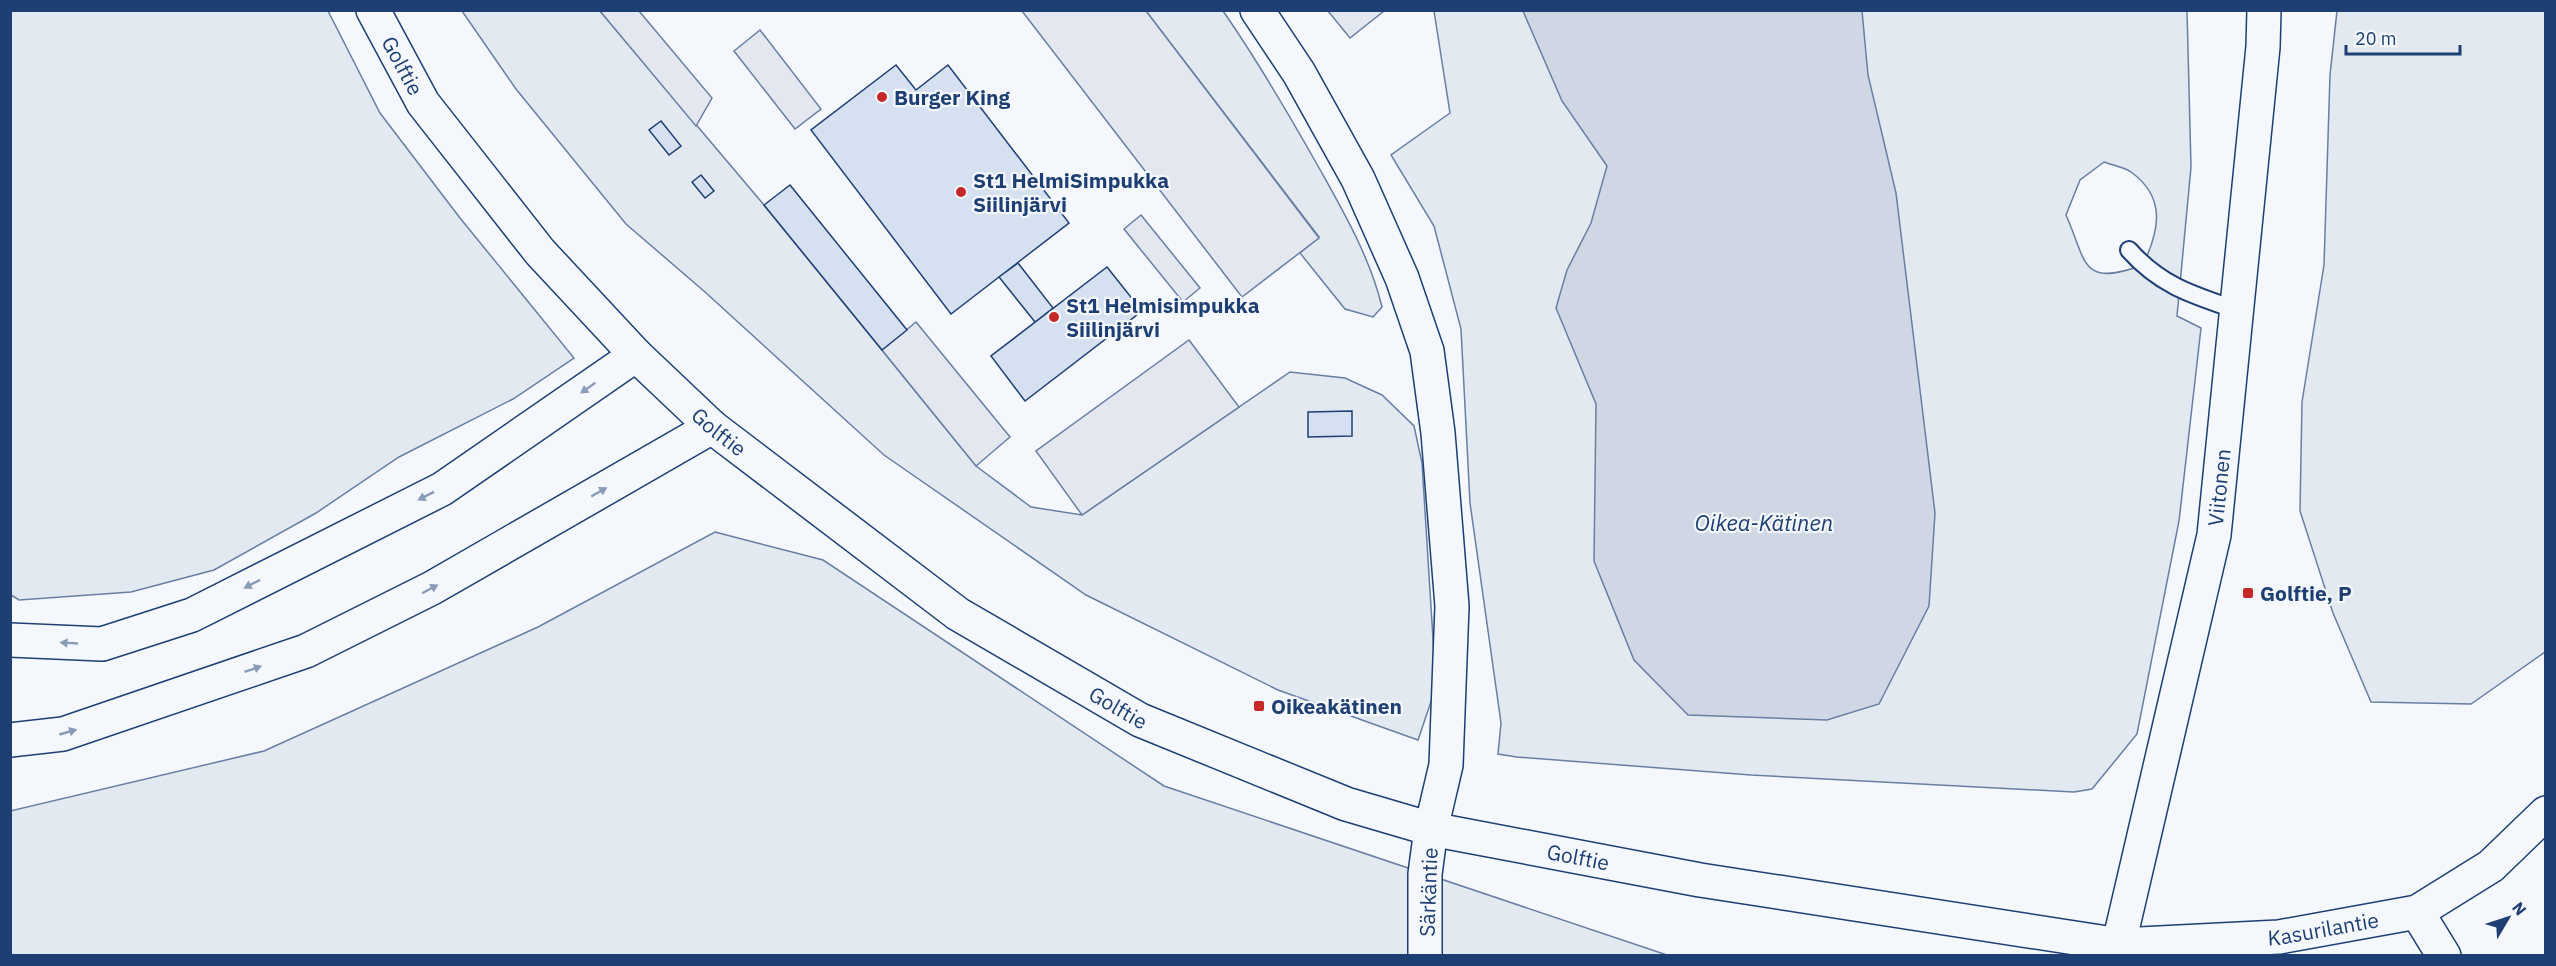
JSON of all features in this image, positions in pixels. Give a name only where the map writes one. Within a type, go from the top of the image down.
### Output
[{"type":"main road","name":"Golftie","points":[[373,10],[423,103],[540,252],[636,355],[712,427],[958,614],[1140,720],[1346,804],[1431,829],[1700,880],[2118,950]]},
{"type":"main road","name":"Särkäntie","points":[[1257,10],[1299,73],[1358,179],[1402,278],[1427,351],[1438,434],[1452,606],[1446,765],[1431,829],[1425,874],[1425,956]]},
{"type":"main road","name":"Viitonen","points":[[2118,950],[2214,534],[2263,47],[2264,10]]},
{"type":"main road","points":[[10,640],[102,644],[192,615],[442,489],[636,355]]},
{"type":"main road","points":[[10,740],[63,734],[306,651],[432,588],[712,427]]},
{"type":"main road","name":"Kasurilantie","points":[[2118,950],[2279,937],[2417,912],[2491,866],[2546,813]]},
{"type":"main road","points":[[2417,912],[2444,956]]},
{"type":"lane","points":[[2129,250],[2143,265],[2179,290],[2237,310]]},
{"type":"shaded area","points":[[10,11],[328,11],[380,113],[460,218],[574,358],[513,399],[399,457],[316,513],[214,570],[131,592],[19,600],[11,595]]},
{"type":"shaded area","points":[[462,11],[600,11],[764,205],[976,466],[1031,507],[1082,515],[1290,372],[1345,378],[1382,395],[1414,426],[1422,463],[1436,687],[1418,740],[1278,690],[1086,595],[884,455],[705,292],[626,224],[516,89]]},
{"type":"shaded area","points":[[600,11],[639,11],[712,98],[696,126]]},
{"type":"shaded area","points":[[1022,11],[1146,11],[1319,238],[1242,297]]},
{"type":"shaded area","points":[[1146,11],[1223,11],[1284,107],[1355,235],[1377,288],[1382,307],[1373,317],[1345,309],[1300,253],[1319,237]]},
{"type":"shaded area","points":[[1328,11],[1384,11],[1350,38]]},
{"type":"shaded area","points":[[1434,11],[2187,11],[2191,167],[2177,316],[2201,328],[2179,521],[2137,734],[2092,789],[2074,792],[1751,775],[1498,754],[1501,723],[1470,503],[1461,329],[1434,226],[1391,155],[1450,113]],"holes":[[[2104,162],[2128,170],[2143,182],[2155,204],[2156,216],[2153,240],[2143,265],[2107,274],[2096,272],[2083,258],[2066,215],[2080,180]]]},
{"type":"shaded area","points":[[2337,11],[2545,11],[2545,652],[2471,704],[2371,702],[2333,613],[2300,511],[2302,402],[2324,265],[2330,75]]},
{"type":"shaded area","points":[[760,30],[821,109],[795,129],[734,51]]},
{"type":"shaded area","points":[[1141,215],[1200,288],[1183,302],[1124,229]]},
{"type":"shaded area","points":[[916,322],[1010,437],[976,466],[882,350]]},
{"type":"shaded area","points":[[1189,340],[1239,407],[1082,515],[1036,451]]},
{"type":"shaded area","points":[[715,532],[823,560],[1164,786],[1667,955],[11,955],[10,811],[264,751],[538,627]]},
{"type":"water","name":"Oikea-Kätinen","points":[[1523,11],[1862,11],[1868,75],[1896,193],[1935,513],[1929,606],[1879,704],[1827,720],[1688,715],[1634,660],[1594,561],[1596,404],[1556,308],[1567,270],[1591,223],[1607,166],[1562,101]]},
{"type":"building","points":[[896,65],[916,90],[948,65],[1069,223],[951,314],[811,130]]},
{"type":"building","points":[[661,121],[681,146],[669,155],[649,130]]},
{"type":"building","points":[[701,175],[714,191],[705,198],[692,182]]},
{"type":"building","points":[[790,185],[907,330],[882,350],[764,205]]},
{"type":"building","points":[[1018,263],[1053,308],[1035,322],[999,277]]},
{"type":"building","points":[[1107,267],[1142,311],[1025,401],[991,356]]},
{"type":"building","points":[[1352,411],[1352,436],[1308,437],[1308,412]]},
{"type":"place","name":"Burger King","points":[[882,97]]},
{"type":"place","name":"St1 HelmiSimpukka Siilinjärvi","points":[[961,192]]},
{"type":"place","name":"St1 Helmisimpukka Siilinjärvi","points":[[1054,317]]},
{"type":"place","name":"Golftie, P","points":[[2248,593]]},
{"type":"place","name":"Oikeakätinen","points":[[1259,706]]}]
